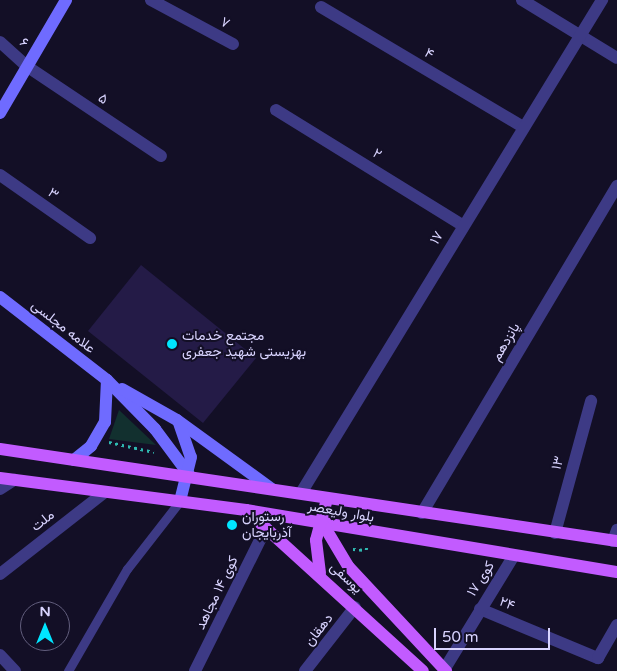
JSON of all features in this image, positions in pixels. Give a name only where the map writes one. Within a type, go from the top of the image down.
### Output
[{"type":"main road","points":[[0,113],[66,0]]},
{"type":"main road","name":"علامه مجلسی","points":[[0,297],[107,380]]},
{"type":"main road","points":[[107,380],[177,420],[272,489]]},
{"type":"main road","points":[[74,460],[91,446],[104,422],[107,380]]},
{"type":"main road","points":[[107,380],[155,428],[190,476]]},
{"type":"main road","points":[[177,420],[189,448],[190,476],[180,501]]},
{"type":"main road","name":"بلوار ولیعصر","points":[[0,449],[190,476],[555,533],[616,537]]},
{"type":"main road","name":"بلوار ولیعصر","points":[[0,478],[246,510],[514,557],[617,572]]},
{"type":"main road","points":[[320,573],[316,540],[323,524],[327,498]]},
{"type":"main road","name":"یوسفی","points":[[246,510],[320,573],[423,671]]},
{"type":"main road","name":"یوسفی","points":[[323,524],[348,566],[445,670]]},
{"type":"street","name":"۷","points":[[151,0],[233,44]]},
{"type":"street","points":[[522,0],[617,58]]},
{"type":"street","name":"۱۷","points":[[301,493],[462,225],[602,0]]},
{"type":"street","name":"۴","points":[[321,7],[523,127]]},
{"type":"street","name":"۶","points":[[0,42],[28,67]]},
{"type":"street","name":"۵","points":[[28,67],[161,156]]},
{"type":"street","name":"۲","points":[[276,110],[462,225]]},
{"type":"street","name":"۳","points":[[0,175],[90,238]]},
{"type":"street","name":"پانزدهم","points":[[422,513],[617,186]]},
{"type":"street","name":"۱۳","points":[[555,533],[591,400]]},
{"type":"street","points":[[0,489],[14,480]]},
{"type":"street","name":"ملت","points":[[0,574],[104,492]]},
{"type":"street","name":"کوی ۱۴ مجاهد","points":[[195,671],[266,528]]},
{"type":"street","name":"کوی ۱۷","points":[[445,670],[480,609],[514,557]]},
{"type":"street","name":"دهقان","points":[[306,671],[355,607]]},
{"type":"street","name":"۲۴","points":[[480,609],[598,658],[617,625]]},
{"type":"street","points":[[0,655],[15,671]]},
{"type":"lane","points":[[68,671],[127,569],[180,501]]},
{"type":"green space","points":[[119,410],[156,445],[109,439]]},
{"type":"building","name":"مجتمع خدمات بهزیستی شهید جعفری","points":[[141,265],[256,358],[203,423],[88,331]]},
{"type":"place","name":"مجتمع خدمات بهزیستی شهید جعفری","points":[[172,344]]},
{"type":"place","name":"رستوران آذربایجان","points":[[232,525]]}]
